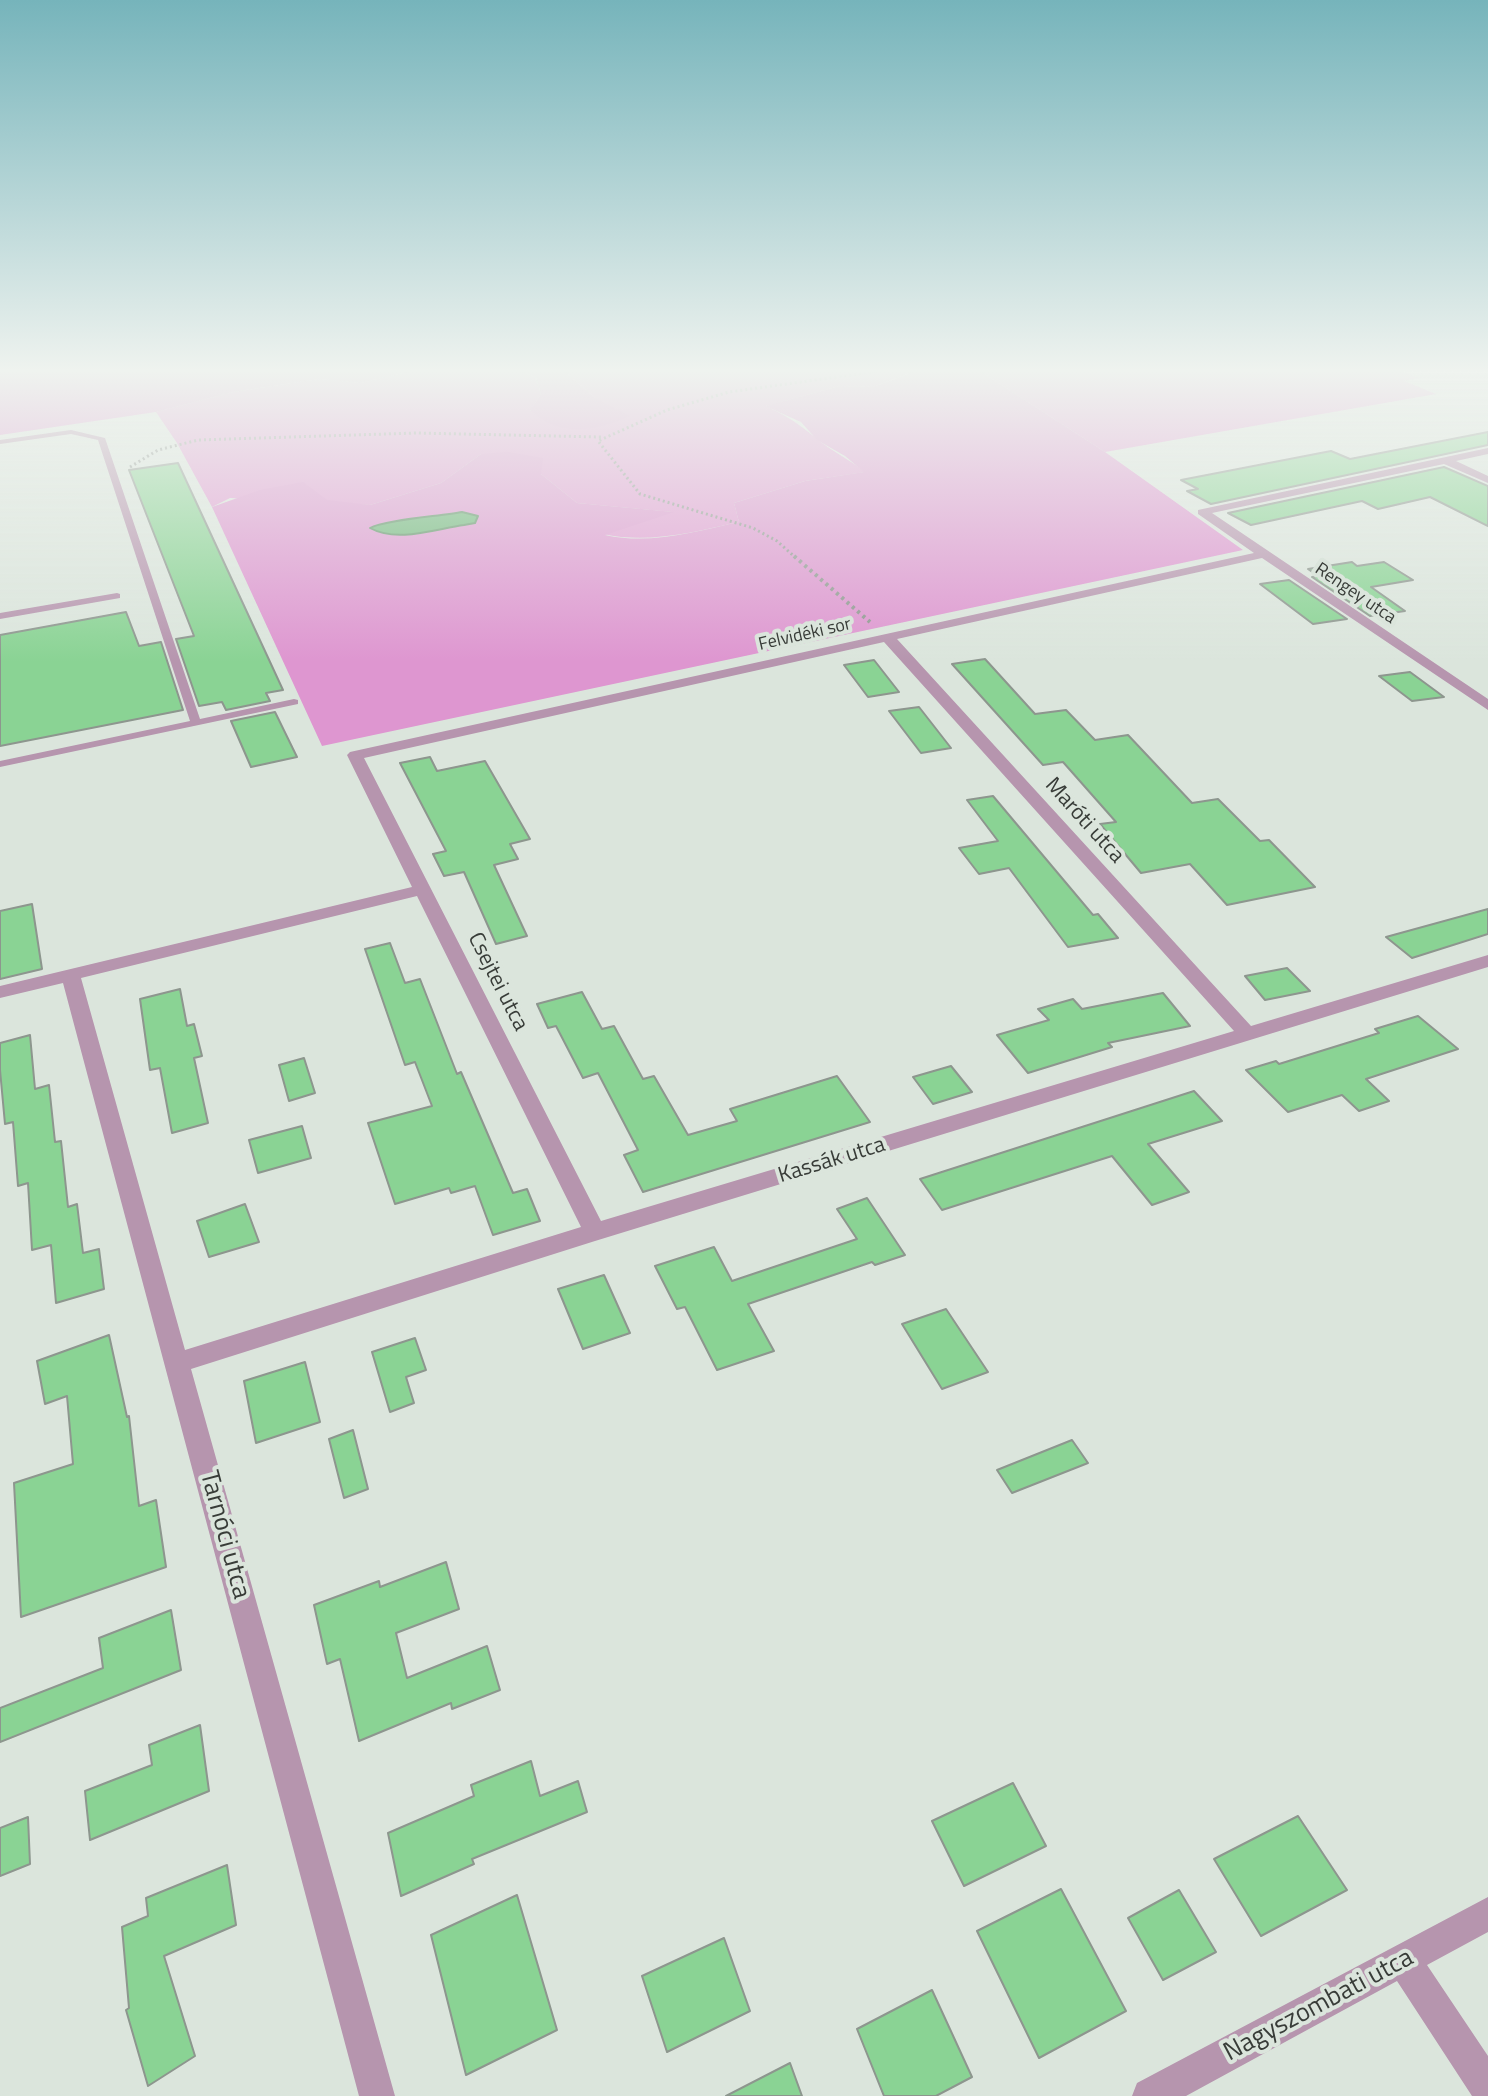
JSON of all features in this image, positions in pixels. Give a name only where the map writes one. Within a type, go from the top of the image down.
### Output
[{"type":"street","name":"Rengey utca","points":[[1413,467],[1202,512],[1488,706]]},
{"type":"street","points":[[1460,467],[1488,480]]},
{"type":"street","name":"Felvidéki sor","points":[[355,755],[1264,554]]},
{"type":"street","name":"Maróti utca","points":[[886,636],[1249,1036]]},
{"type":"street","name":"Csejtei utca","points":[[355,755],[595,1232]]},
{"type":"street","points":[[0,992],[424,889]]},
{"type":"street","name":"Kassák utca","points":[[177,1363],[595,1232],[1488,961]]},
{"type":"street","name":"Tarnóci utca","points":[[70,974],[377,2096]]},
{"type":"street","name":"Nagyszombati utca","points":[[1150,2096],[1488,1914]]},
{"type":"street","points":[[1404,1961],[1488,2088]]},
{"type":"lane","points":[[113,467],[196,722]]},
{"type":"lane","points":[[0,616],[117,596]]},
{"type":"lane","points":[[0,764],[294,702]]},
{"type":"path","points":[[114,470],[124,467]]},
{"type":"path","points":[[618,467],[640,494],[723,517],[777,541],[886,636]]},
{"type":"shaded area","points":[[190,467],[463,467],[441,483],[370,505],[230,498],[212,507]]},
{"type":"shaded area","points":[[463,467],[542,467],[541,474],[577,503],[674,512],[605,535],[639,539],[689,533],[739,522],[734,503],[805,481],[864,472],[858,467],[1126,467],[1243,550],[322,746],[212,507],[260,490],[303,482],[327,500],[370,505],[441,483]]},
{"type":"shaded area","points":[[519,467],[857,467],[865,472],[805,481],[734,503],[739,522],[688,533],[637,538],[603,534],[672,512],[577,503],[541,474]]},
{"type":"shaded area","points":[[462,512],[478,516],[475,523],[404,535],[370,528],[400,520]]},
{"type":"building","points":[[180,467],[283,690],[266,693],[270,701],[226,710],[222,702],[199,706],[176,639],[194,636],[129,470]]},
{"type":"building","points":[[1249,467],[1386,467],[1211,504],[1187,491],[1198,489],[1181,480]]},
{"type":"building","points":[[1444,467],[1488,486],[1488,526],[1430,497],[1378,509],[1362,501],[1251,525],[1228,513]]},
{"type":"building","points":[[1352,562],[1357,566],[1384,562],[1413,580],[1371,587],[1405,611],[1370,616],[1312,577],[1318,576],[1308,569]]},
{"type":"building","points":[[1289,580],[1347,619],[1313,624],[1260,584]]},
{"type":"building","points":[[126,612],[139,646],[161,642],[183,710],[0,746],[0,635]]},
{"type":"building","points":[[985,659],[1035,714],[1066,710],[1095,740],[1128,735],[1192,803],[1218,799],[1260,841],[1269,840],[1315,887],[1227,905],[1190,864],[1141,873],[1100,824],[1116,822],[1063,762],[1043,765],[952,664]]},
{"type":"building","points":[[874,660],[899,692],[868,697],[844,665]]},
{"type":"building","points":[[1410,672],[1444,697],[1412,701],[1379,676]]},
{"type":"building","points":[[919,707],[951,748],[921,753],[889,711]]},
{"type":"building","points":[[275,712],[297,757],[251,767],[231,721]]},
{"type":"building","points":[[430,757],[437,771],[485,761],[530,839],[510,844],[518,859],[494,865],[527,936],[496,944],[464,872],[444,876],[433,854],[446,851],[400,763]]},
{"type":"building","points":[[993,796],[1093,915],[1098,914],[1118,938],[1068,947],[1009,868],[979,874],[959,848],[998,841],[967,800]]},
{"type":"building","points":[[32,904],[42,969],[0,979],[0,911]]},
{"type":"building","points":[[1488,909],[1488,934],[1412,958],[1386,937]]},
{"type":"building","points":[[390,943],[405,983],[420,979],[457,1074],[461,1072],[513,1193],[527,1189],[540,1221],[493,1235],[475,1186],[451,1193],[449,1188],[395,1204],[368,1123],[432,1106],[415,1062],[405,1065],[365,949]]},
{"type":"building","points":[[1287,968],[1310,991],[1265,1000],[1245,976]]},
{"type":"building","points":[[180,989],[187,1026],[194,1024],[202,1056],[194,1058],[208,1123],[172,1133],[160,1068],[150,1070],[140,999]]},
{"type":"building","points":[[582,992],[602,1029],[614,1026],[643,1079],[654,1076],[688,1135],[737,1121],[730,1109],[837,1076],[870,1122],[643,1192],[624,1155],[638,1150],[598,1073],[583,1078],[556,1026],[548,1028],[537,1004]]},
{"type":"building","points":[[1163,993],[1190,1026],[1108,1043],[1112,1047],[1028,1073],[997,1035],[1049,1020],[1038,1009],[1073,999],[1082,1009]]},
{"type":"building","points":[[1418,1016],[1458,1049],[1366,1079],[1389,1101],[1359,1111],[1342,1095],[1288,1112],[1246,1070],[1276,1061],[1279,1064],[1379,1033],[1375,1029]]},
{"type":"building","points":[[30,1035],[35,1089],[49,1085],[55,1142],[61,1141],[68,1207],[77,1204],[83,1253],[99,1249],[104,1289],[56,1303],[51,1245],[32,1250],[28,1183],[18,1186],[13,1122],[5,1124],[0,1043]]},
{"type":"building","points":[[304,1058],[315,1093],[289,1101],[279,1065]]},
{"type":"building","points":[[951,1066],[972,1092],[933,1104],[913,1077]]},
{"type":"building","points":[[1194,1091],[1222,1121],[1148,1144],[1189,1192],[1152,1205],[1112,1156],[942,1210],[920,1179]]},
{"type":"building","points":[[302,1126],[311,1158],[258,1173],[249,1140]]},
{"type":"building","points":[[867,1198],[905,1255],[875,1265],[872,1262],[748,1304],[774,1351],[717,1370],[685,1307],[677,1309],[655,1266],[714,1247],[732,1281],[857,1239],[837,1209]]},
{"type":"building","points":[[245,1204],[259,1242],[209,1257],[197,1221]]},
{"type":"building","points":[[604,1275],[630,1333],[583,1349],[558,1289]]},
{"type":"building","points":[[946,1309],[988,1372],[942,1389],[902,1324]]},
{"type":"building","points":[[109,1335],[129,1416],[139,1506],[156,1500],[166,1567],[21,1617],[14,1483],[73,1464],[67,1396],[45,1404],[37,1361]]},
{"type":"building","points":[[415,1338],[426,1370],[406,1377],[414,1403],[390,1412],[372,1352]]},
{"type":"building","points":[[305,1362],[320,1422],[256,1443],[244,1381]]},
{"type":"building","points":[[353,1430],[368,1489],[344,1498],[329,1439]]},
{"type":"building","points":[[1072,1440],[1088,1463],[1012,1493],[997,1470]]},
{"type":"building","points":[[446,1562],[459,1609],[396,1633],[407,1678],[487,1646],[500,1690],[452,1709],[451,1703],[359,1741],[340,1659],[327,1664],[314,1605],[379,1581],[380,1587]]},
{"type":"building","points":[[171,1610],[181,1670],[0,1742],[0,1708],[103,1668],[99,1638]]},
{"type":"building","points":[[200,1725],[209,1791],[90,1840],[85,1791],[152,1765],[149,1745]]},
{"type":"building","points":[[531,1761],[540,1796],[578,1781],[587,1812],[472,1859],[474,1864],[401,1896],[388,1833],[474,1796],[471,1785]]},
{"type":"building","points":[[1013,1783],[1046,1846],[964,1886],[932,1821]]},
{"type":"building","points":[[1298,1816],[1347,1890],[1261,1936],[1214,1859]]},
{"type":"building","points":[[28,1817],[30,1864],[0,1876],[0,1828]]},
{"type":"building","points":[[227,1865],[236,1925],[164,1956],[195,2056],[148,2086],[126,2010],[129,2008],[122,1927],[148,1916],[146,1898]]},
{"type":"building","points":[[1061,1889],[1126,2011],[1039,2058],[977,1931]]},
{"type":"building","points":[[1179,1890],[1216,1952],[1163,1980],[1128,1918]]},
{"type":"building","points":[[517,1895],[557,2030],[466,2075],[431,1935]]},
{"type":"building","points":[[724,1938],[750,2011],[667,2052],[642,1976]]},
{"type":"building","points":[[932,1990],[972,2077],[936,2096],[884,2096],[857,2029]]},
{"type":"building","points":[[790,2063],[802,2096],[726,2096]]}]
